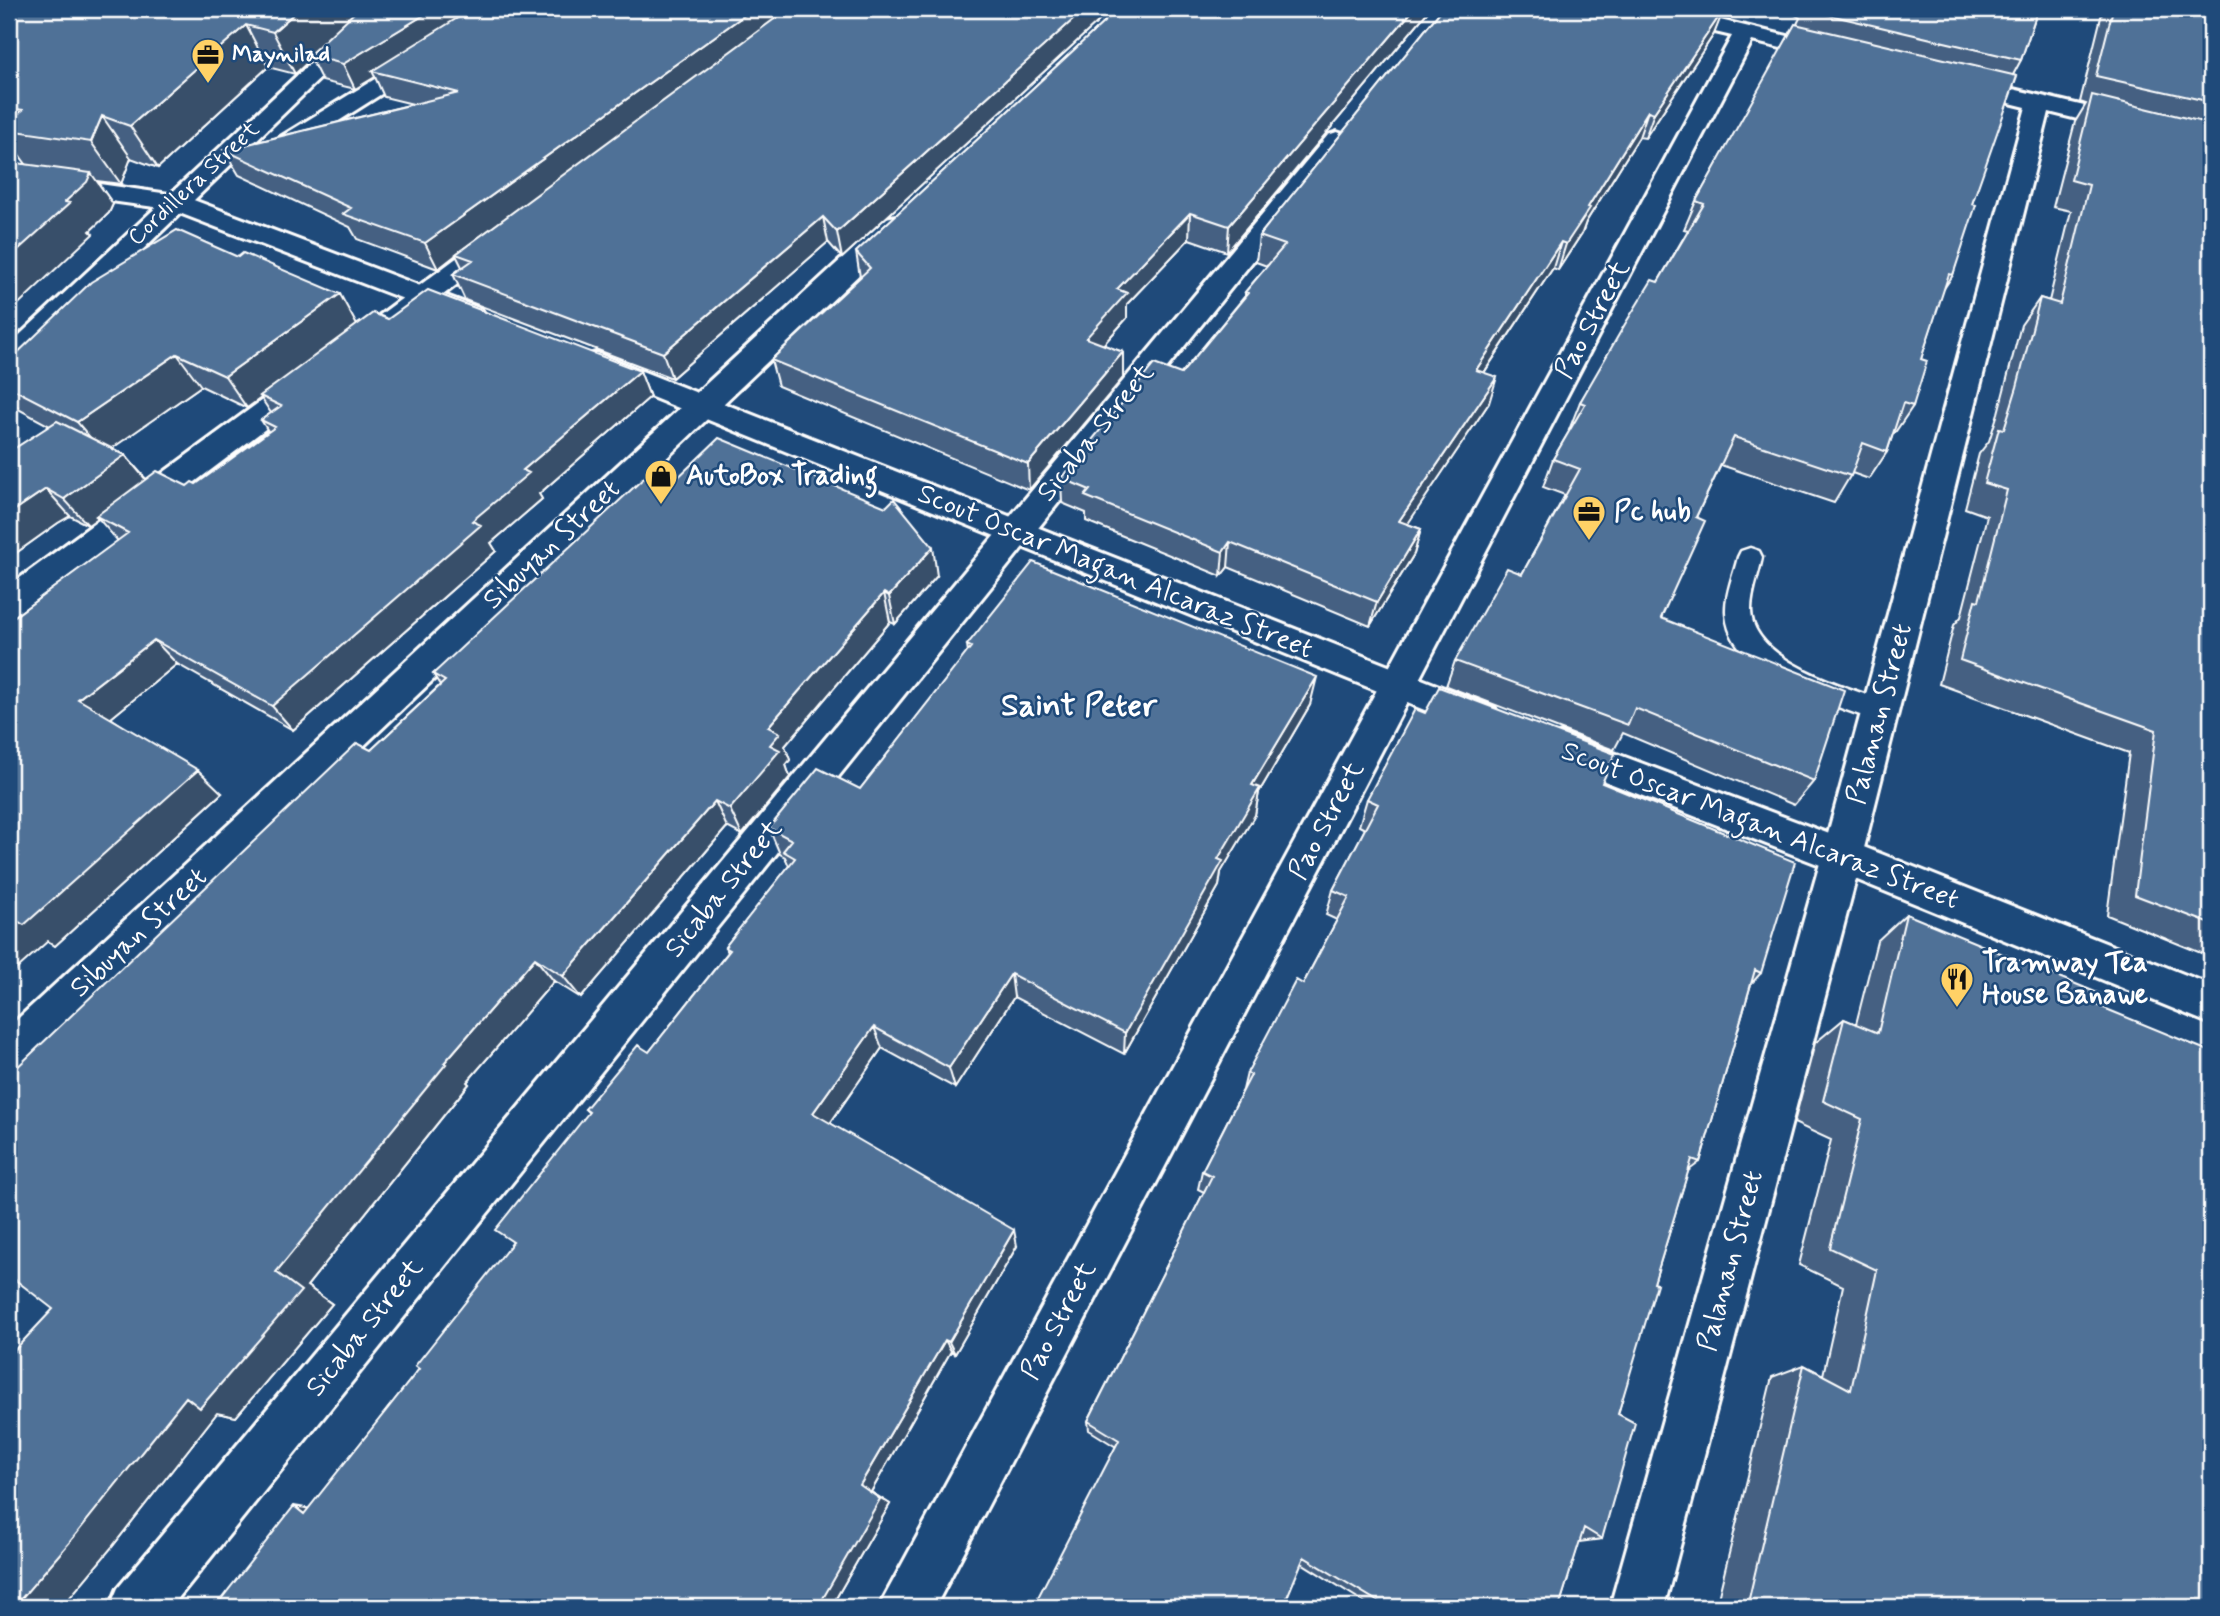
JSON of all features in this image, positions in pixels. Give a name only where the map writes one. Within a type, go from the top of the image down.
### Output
[{"type":"street","name":"Cordillera Street","points":[[9,361],[381,9]]},
{"type":"street","points":[[203,177],[231,170],[284,146],[505,9]]},
{"type":"street","points":[[1646,9],[1852,58]]},
{"type":"street","name":"Pao Street","points":[[906,1607],[1745,33]]},
{"type":"street","points":[[1932,77],[2211,144]]},
{"type":"street","name":"Palanan Street","points":[[1637,1607],[1881,711],[2039,103]]},
{"type":"street","name":"Sicaba Street","points":[[137,1607],[1357,115]]},
{"type":"street","points":[[9,179],[174,202],[499,326]]},
{"type":"street","name":"Sibuyan Street","points":[[9,1055],[916,206]]},
{"type":"street","points":[[366,338],[522,223]]},
{"type":"street","name":"Scout Oscar Magan Alcaraz Street","points":[[562,350],[703,404],[1399,686],[1842,856],[2211,1005]]},
{"type":"street","points":[[9,604],[333,363]]},
{"type":"lane","points":[[1750,557],[1738,613],[1746,643],[1773,666],[1881,711]]},
{"type":"building","points":[[9,9],[299,9],[273,32],[246,25],[130,126],[102,116],[91,142],[9,130],[9,121],[23,110],[9,108]]},
{"type":"building","points":[[358,9],[434,9],[343,64],[309,55]]},
{"type":"building","points":[[472,9],[753,9],[425,243],[343,214],[351,208],[224,150],[459,93],[372,71]]},
{"type":"building","points":[[788,9],[1085,9],[837,232],[823,217],[663,353],[453,274],[473,260],[456,254]]},
{"type":"building","points":[[1118,9],[1414,9],[1229,226],[1190,213],[1117,289],[1127,293],[1086,338],[1123,352],[1028,464],[771,360],[870,268],[856,252]]},
{"type":"building","points":[[1442,9],[1724,9],[1654,113],[1648,111],[1588,207],[1590,208],[1566,244],[1561,242],[1476,370],[1497,377],[1399,521],[1421,529],[1377,602],[1230,542],[1223,552],[1085,496],[1090,490],[1061,478],[1154,364],[1181,374],[1248,293],[1245,292],[1285,245],[1259,236]]},
{"type":"building","points":[[1804,9],[2038,9],[2021,60]]},
{"type":"building","points":[[2113,9],[2211,9],[2211,102],[2096,76]]},
{"type":"building","points":[[1795,24],[2017,76],[1972,204],[1976,205],[1953,275],[1949,274],[1921,359],[1927,361],[1913,406],[1903,403],[1887,452],[1863,443],[1851,476],[1734,437],[1696,517],[1705,521],[1661,618],[1844,690],[1814,781],[1635,708],[1628,725],[1455,661],[1507,568],[1522,574],[1580,469],[1553,459],[1585,404],[1580,402],[1652,280],[1658,282],[1704,204],[1696,201]]},
{"type":"building","points":[[2092,95],[2211,124],[2211,924],[2135,895],[2156,730],[1960,660],[1975,600],[1979,601],[2007,490],[1984,483],[1999,428],[2004,429],[2017,387],[2040,298],[2060,304],[2089,185],[2071,180]]},
{"type":"building","points":[[9,162],[91,173],[87,182],[65,202],[70,203],[9,258]]},
{"type":"building","points":[[177,230],[238,257],[243,253],[340,294],[225,376],[177,354],[77,422],[9,387],[9,361],[91,282]]},
{"type":"building","points":[[428,290],[640,371],[523,470],[529,473],[472,521],[481,525],[272,706],[154,640],[78,699],[198,770],[24,925],[16,920],[9,927],[9,613],[15,616],[128,533],[96,516],[157,471],[187,486],[192,482],[196,484],[275,427],[261,420],[281,406],[260,396],[373,313],[388,319]]},
{"type":"building","points":[[57,421],[125,455],[64,499],[46,489],[9,514],[9,452]]},
{"type":"building","points":[[719,438],[886,507],[894,499],[933,547],[889,596],[884,593],[768,727],[780,733],[770,745],[780,750],[730,809],[715,801],[563,976],[535,958],[444,1063],[446,1064],[276,1272],[301,1291],[200,1408],[186,1397],[69,1543],[14,1607],[9,1607],[9,1356],[53,1309],[9,1275],[9,1075],[357,743],[371,750],[445,681],[433,674],[646,476],[669,486]]},
{"type":"building","points":[[1033,562],[1317,677],[1252,785],[1260,788],[1218,859],[1223,861],[1125,1033],[1011,974],[949,1068],[874,1027],[813,1113],[1014,1230],[949,1342],[945,1340],[860,1485],[880,1499],[818,1607],[215,1607],[294,1506],[304,1514],[419,1369],[415,1366],[513,1242],[495,1230],[589,1112],[585,1109],[638,1045],[649,1052],[730,950],[725,947],[795,858],[783,851],[792,840],[769,828],[818,768],[860,789],[971,647],[967,645]]},
{"type":"building","points":[[1439,687],[1615,754],[1602,783],[1795,862],[1761,973],[1755,970],[1700,1162],[1692,1159],[1654,1283],[1657,1284],[1618,1414],[1635,1423],[1602,1539],[1584,1528],[1559,1607],[1387,1607],[1304,1557],[1283,1607],[1033,1607],[1119,1440],[1088,1421],[1212,1176],[1202,1171],[1251,1075],[1247,1073],[1296,980],[1303,984],[1349,897],[1333,890],[1378,804],[1367,799],[1415,709],[1425,713]]},
{"type":"building","points":[[1906,914],[2100,994],[2099,1006],[2211,1052],[2211,1607],[1747,1607],[1804,1365],[1851,1390],[1877,1270],[1830,1248],[1862,1119],[1823,1101],[1844,1019],[1878,1033]]},
{"type":"building","points":[[998,1599],[1010,1607],[994,1607]]},
{"type":"place","name":"Maynilad","points":[[208,85]]},
{"type":"place","name":"AutoBox Trading","points":[[661,506]]},
{"type":"place","name":"Pc hub","points":[[1589,542]]},
{"type":"place","name":"Tramway Tea House Banawe","points":[[1957,1009]]},
{"type":"district","name":"Saint Peter","points":[[1079,706]]}]
